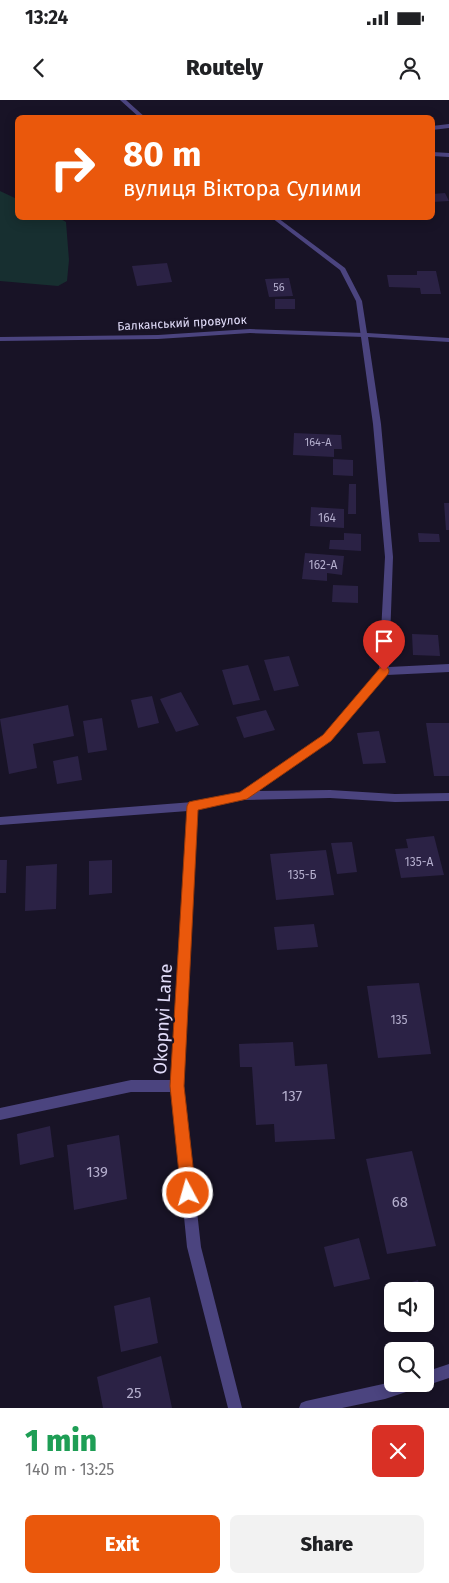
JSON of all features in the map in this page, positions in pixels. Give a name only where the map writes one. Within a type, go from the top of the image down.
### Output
[{"type":"street","points":[[123,100],[140,115]]},
{"type":"street","points":[[435,128],[449,126]]},
{"type":"street","points":[[435,154],[449,155]]},
{"type":"street","points":[[243,796],[327,738],[384,671],[389,557],[377,424],[359,301],[344,269],[278,220]]},
{"type":"street","name":"Балканський провулок","points":[[0,339],[158,337],[250,331],[449,340]]},
{"type":"street","points":[[384,671],[449,668]]},
{"type":"street","points":[[0,821],[193,806],[243,796],[330,794],[395,798],[449,797]]},
{"type":"street","name":"Okopnyi Lane","points":[[193,806],[177,1086],[194,1247],[235,1408]]},
{"type":"street","points":[[0,1114],[131,1086],[177,1086]]},
{"type":"street","points":[[434,1376],[449,1371]]},
{"type":"street","points":[[306,1408],[385,1392]]},
{"type":"green space","points":[[0,191],[15,198],[15,220],[62,220],[66,222],[69,260],[67,281],[58,286],[0,281]]},
{"type":"building","points":[[445,193],[449,201],[435,202],[435,194]]},
{"type":"building","points":[[167,263],[172,282],[137,286],[132,266]]},
{"type":"building","points":[[417,271],[436,271],[441,294],[421,294],[420,288],[389,287],[387,275],[417,275]]},
{"type":"building","points":[[289,278],[293,296],[269,297],[265,279]]},
{"type":"building","points":[[275,299],[295,299],[295,309],[275,309]]},
{"type":"building","points":[[294,433],[341,435],[342,449],[334,449],[334,457],[293,455]]},
{"type":"building","points":[[333,459],[353,460],[353,476],[333,475]]},
{"type":"building","points":[[349,484],[356,484],[356,514],[348,514]]},
{"type":"building","points":[[444,503],[449,503],[449,530],[446,530]]},
{"type":"building","points":[[311,507],[344,509],[344,528],[310,526]]},
{"type":"building","points":[[344,533],[361,534],[361,551],[329,549],[330,540],[344,540]]},
{"type":"building","points":[[418,533],[439,534],[440,542],[419,542]]},
{"type":"building","points":[[305,553],[344,556],[342,575],[327,573],[327,581],[302,579]]},
{"type":"building","points":[[333,585],[358,586],[358,603],[332,602]]},
{"type":"building","points":[[412,634],[438,635],[440,656],[413,655]]},
{"type":"building","points":[[289,656],[299,686],[274,691],[264,660]]},
{"type":"building","points":[[248,665],[260,700],[233,705],[222,670]]},
{"type":"building","points":[[181,692],[199,725],[176,732],[160,699]]},
{"type":"building","points":[[152,696],[159,723],[138,728],[131,700]]},
{"type":"building","points":[[68,705],[74,736],[33,744],[37,768],[9,774],[0,719]]},
{"type":"building","points":[[266,710],[275,730],[244,738],[236,717]]},
{"type":"building","points":[[102,718],[107,750],[88,753],[83,721]]},
{"type":"building","points":[[426,723],[449,723],[449,776],[434,776]]},
{"type":"building","points":[[379,731],[386,763],[363,764],[357,733]]},
{"type":"building","points":[[78,756],[82,780],[57,784],[53,761]]},
{"type":"building","points":[[434,836],[444,875],[401,878],[395,849],[408,848],[406,839]]},
{"type":"building","points":[[352,842],[357,872],[337,874],[331,843]]},
{"type":"building","points":[[326,850],[334,895],[276,900],[270,854]]},
{"type":"building","points":[[0,860],[7,860],[6,893],[0,893]]},
{"type":"building","points":[[112,860],[112,893],[89,895],[89,861]]},
{"type":"building","points":[[57,864],[56,909],[25,911],[26,866]]},
{"type":"building","points":[[314,924],[318,947],[277,950],[274,927]]},
{"type":"building","points":[[419,983],[431,1054],[378,1058],[367,986]]},
{"type":"building","points":[[293,1042],[295,1066],[327,1064],[335,1139],[275,1142],[274,1124],[256,1125],[252,1067],[240,1067],[239,1044]]},
{"type":"building","points":[[50,1126],[54,1157],[20,1165],[17,1134]]},
{"type":"building","points":[[119,1135],[127,1199],[74,1210],[67,1145]]},
{"type":"building","points":[[412,1151],[436,1246],[387,1254],[366,1159]]},
{"type":"building","points":[[359,1238],[370,1279],[334,1287],[324,1247]]},
{"type":"building","points":[[150,1297],[158,1343],[121,1352],[114,1306]]},
{"type":"building","points":[[161,1356],[172,1408],[103,1408],[97,1377]]},
{"type":"route","points":[[188,1193],[177,1086],[193,806],[243,796],[327,738],[384,671]]}]
